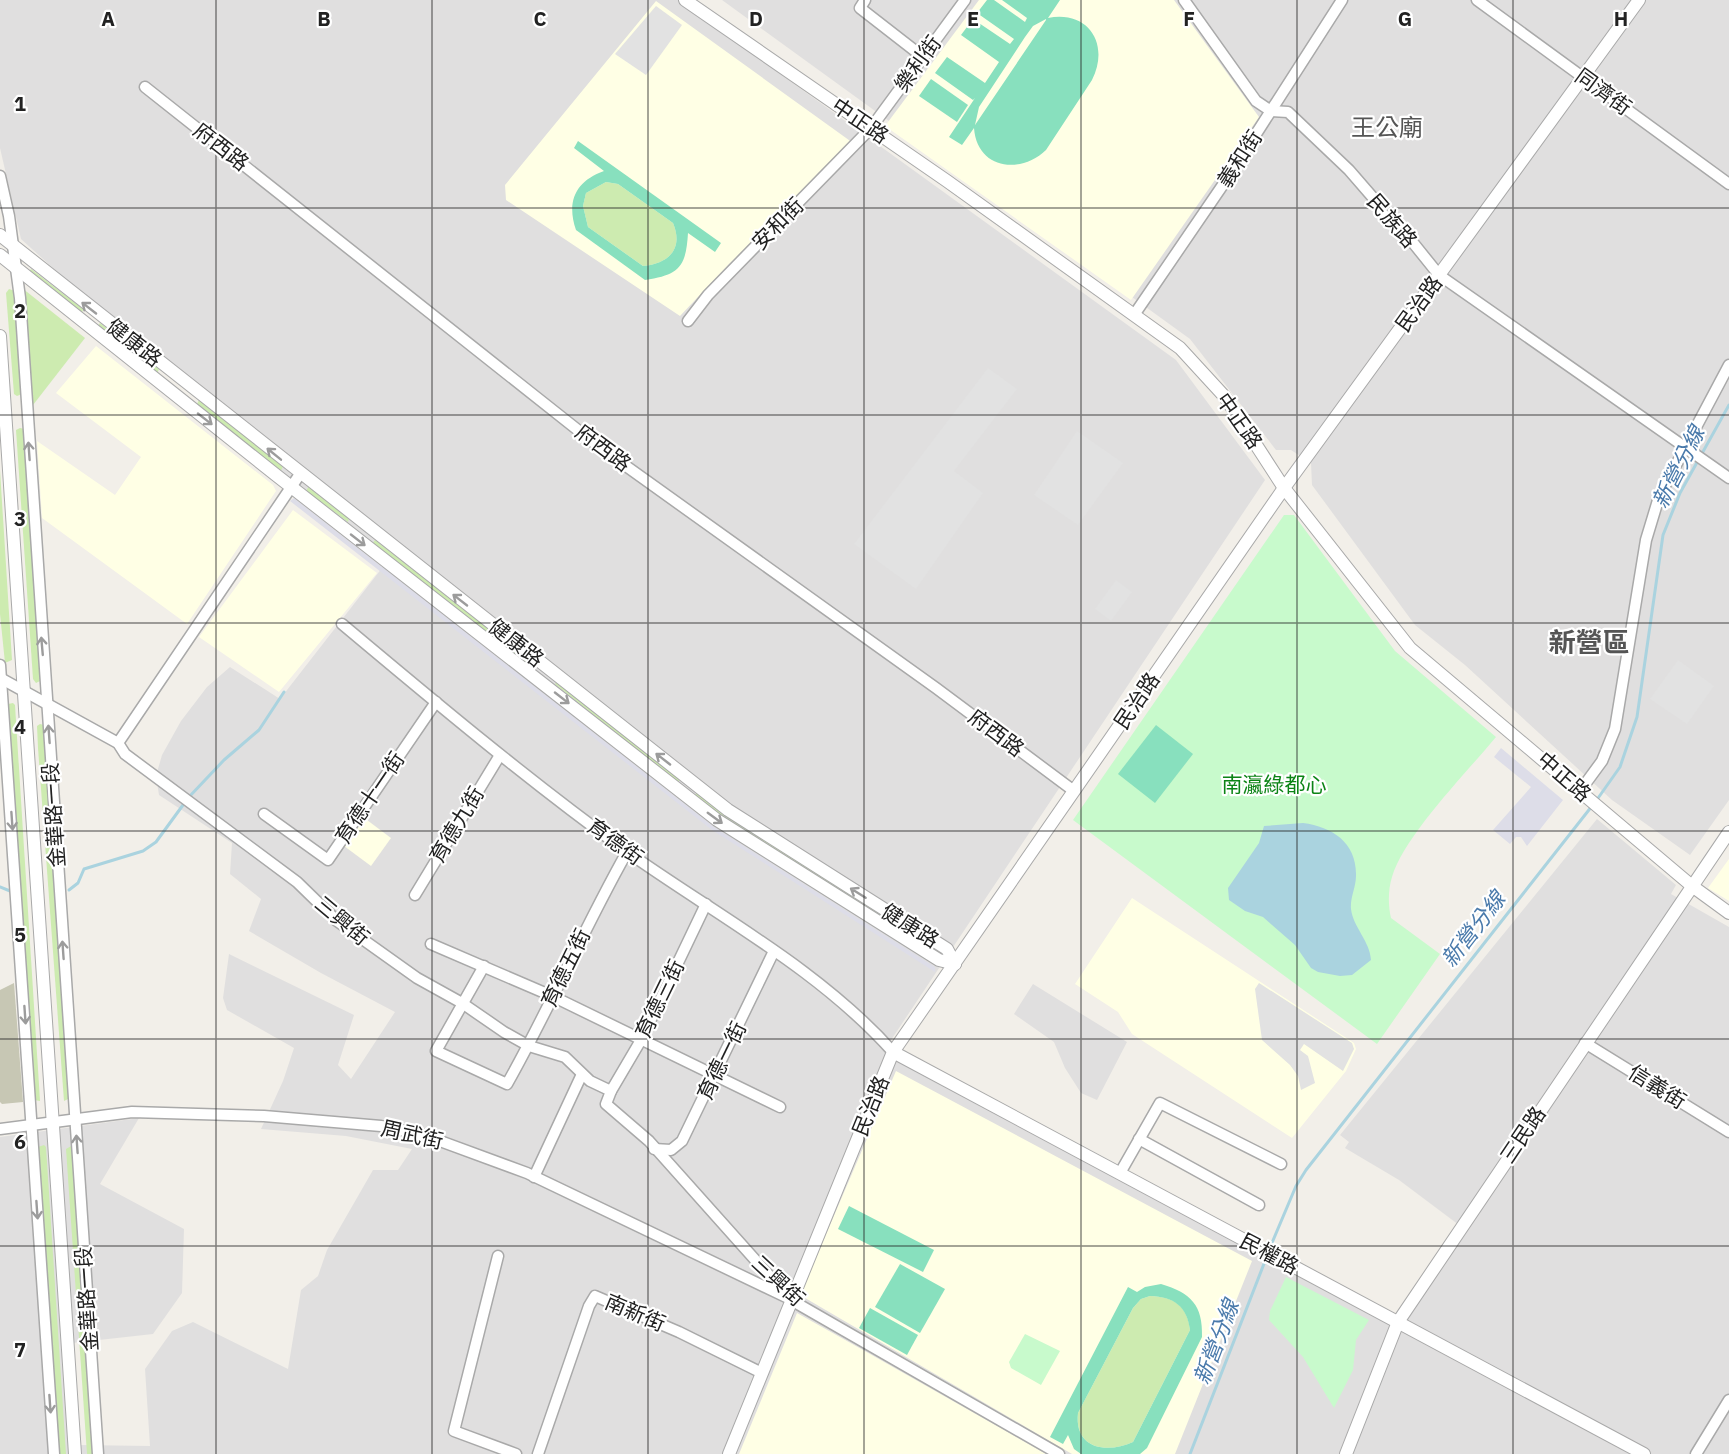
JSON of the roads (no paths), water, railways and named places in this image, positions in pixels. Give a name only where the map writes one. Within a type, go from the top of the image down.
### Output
[{"type":"street","name":"中正路","points":[[685,0],[767,59],[871,128],[1180,348],[1225,398],[1284,488],[1410,648],[1692,886],[1729,913]]},
{"type":"street","points":[[865,0],[860,8],[923,57]]},
{"type":"street","name":"樂利街","points":[[871,128],[965,0]]},
{"type":"street","name":"民族路","points":[[1184,0],[1256,101],[1271,111],[1288,112],[1349,170],[1375,200],[1381,212],[1406,234],[1439,275],[1729,478]]},
{"type":"street","name":"義和街","points":[[1134,315],[1271,111],[1342,0]]},
{"type":"street","name":"同濟街","points":[[1477,0],[1729,184]]},
{"type":"street","name":"民治路","points":[[729,1454],[893,1052],[1284,488],[1639,0]]},
{"type":"street","name":"府西路","points":[[145,87],[598,446],[936,688],[1074,791]]},
{"type":"street","name":"安和街","points":[[688,321],[708,295],[871,128]]},
{"type":"street","name":"金華路一段","points":[[0,176],[20,298],[98,1454]]},
{"type":"street","name":"健康路","points":[[0,235],[728,810],[947,949],[955,964]]},
{"type":"street","name":"健康路","points":[[0,255],[291,487],[717,820],[939,960],[955,964]]},
{"type":"street","name":"金華路一段","points":[[0,336],[55,1122],[75,1454]]},
{"type":"street","points":[[1582,793],[1602,761],[1615,729],[1646,540],[1659,497],[1689,448],[1729,365]]},
{"type":"street","points":[[118,743],[300,474]]},
{"type":"street","name":"育德街","points":[[342,624],[500,755],[627,852],[774,951],[867,1024],[893,1052]]},
{"type":"street","name":"金華路一段","points":[[0,665],[54,1454]]},
{"type":"street","name":"三興街","points":[[0,678],[118,743],[125,753],[297,882],[351,931],[417,978],[462,1003],[529,1046],[565,1057],[582,1074],[611,1091],[606,1104],[649,1142],[791,1300],[1059,1454]]},
{"type":"street","name":"育德十一街","points":[[264,813],[328,860],[436,702]]},
{"type":"street","name":"育德九街","points":[[415,895],[500,755]]},
{"type":"street","points":[[683,792],[691,781]]},
{"type":"street","name":"三民路","points":[[1346,1454],[1398,1322],[1729,832]]},
{"type":"street","name":"育德五街","points":[[462,1003],[436,1052],[507,1084],[529,1046],[552,996],[627,852]]},
{"type":"street","name":"育德三街","points":[[611,1091],[641,1040],[705,904]]},
{"type":"street","points":[[431,944],[552,996],[780,1107]]},
{"type":"street","name":"育德一街","points":[[654,1149],[672,1150],[682,1142],[774,951]]},
{"type":"street","points":[[462,1003],[484,966]]},
{"type":"street","name":"信義街","points":[[1585,1043],[1729,1131]]},
{"type":"street","name":"民權路","points":[[893,1052],[1644,1454]]},
{"type":"street","points":[[534,1177],[582,1074]]},
{"type":"street","points":[[1120,1173],[1160,1103],[1281,1164]]},
{"type":"street","name":"周武街","points":[[0,1129],[132,1112],[264,1116],[381,1126],[421,1134],[534,1177],[791,1300]]},
{"type":"street","points":[[1139,1139],[1259,1205]]},
{"type":"street","points":[[498,1256],[454,1431],[516,1454]]},
{"type":"street","name":"南新街","points":[[538,1454],[589,1306],[595,1296],[679,1332],[762,1373]]},
{"type":"street","points":[[1696,1454],[1729,1400]]},
{"type":"water","points":[[1303,823],[1324,828],[1333,833],[1348,846],[1352,854],[1356,876],[1351,901],[1352,916],[1368,947],[1371,960],[1352,975],[1340,976],[1318,972],[1311,968],[1295,945],[1263,917],[1245,911],[1229,900],[1228,888],[1259,843],[1264,826]]},
{"type":"waterway","name":"新營分線","points":[[1596,801],[1620,767],[1637,717],[1663,535],[1680,493],[1729,405]]},
{"type":"waterway","points":[[189,797],[224,760],[259,730],[284,692]]},
{"type":"waterway","points":[[69,890],[78,883],[84,869],[143,851],[156,842],[183,805]]},
{"type":"waterway","name":"新營分線","points":[[1269,1250],[1296,1186],[1306,1170],[1592,806]]},
{"type":"waterway","points":[[0,887],[10,891]]},
{"type":"waterway","name":"新營分線","points":[[1190,1454],[1267,1256]]},
{"type":"district","name":"王公廟","points":[[1387,128]]},
{"type":"district","name":"新營區","points":[[1589,643]]},
{"type":"park label","name":"南瀛綠都心","points":[[1274,785]]}]
